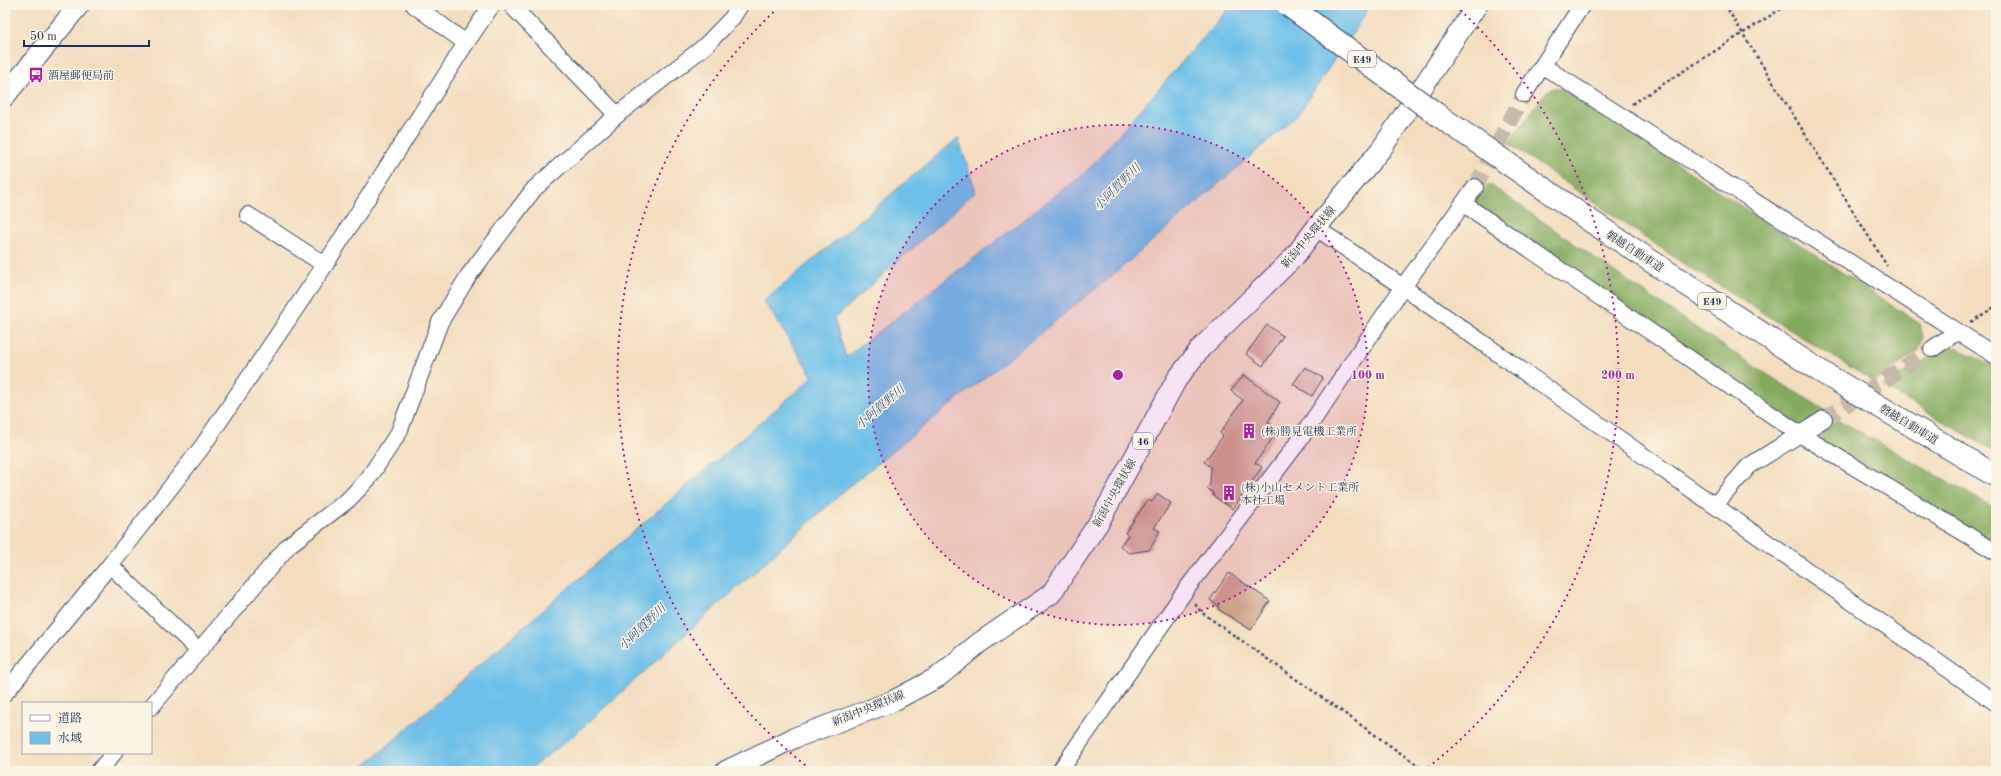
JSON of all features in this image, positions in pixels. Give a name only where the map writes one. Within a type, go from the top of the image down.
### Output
[{"type":"highway","name":"磐越自動車道","points":[[1288,5],[1436,113],[1663,269],[1820,370],[1996,476]]},
{"type":"main road","name":"新潟中央環状線","points":[[726,771],[794,738],[890,702],[938,677],[979,643],[1051,594],[1099,522],[1177,380],[1201,348],[1294,257],[1382,148],[1477,5]]},
{"type":"main road","points":[[5,96],[76,6]]},
{"type":"street","points":[[414,5],[466,43]]},
{"type":"street","points":[[5,693],[110,565],[202,447],[325,265],[466,43],[492,5]]},
{"type":"street","points":[[511,5],[617,115]]},
{"type":"street","points":[[152,706],[289,545],[348,500],[368,479],[399,432],[440,322],[469,275],[534,189],[617,115],[705,46],[732,18],[740,5]]},
{"type":"street","points":[[1524,94],[1582,5]]},
{"type":"street","points":[[1543,66],[1996,356]]},
{"type":"street","points":[[1060,771],[1185,591],[1299,441],[1403,287],[1475,187]]},
{"type":"street","points":[[1464,204],[1801,435],[1996,552]]},
{"type":"street","points":[[248,215],[325,265]]},
{"type":"street","points":[[1316,228],[1403,287],[1996,703]]},
{"type":"street","points":[[1932,349],[1958,332]]},
{"type":"street","points":[[1715,505],[1749,466],[1801,435],[1824,419]]},
{"type":"street","points":[[110,565],[198,650]]},
{"type":"street","points":[[99,771],[113,754]]},
{"type":"path","points":[[1725,5],[1886,263],[1900,294]]},
{"type":"path","points":[[1616,114],[1787,5]]},
{"type":"path","points":[[1958,332],[1996,306]]},
{"type":"path","points":[[1185,591],[1201,612],[1426,771]]},
{"type":"green space","points":[[1554,88],[1564,89],[1920,324],[1923,337],[1918,352],[1874,382],[1681,262],[1508,143],[1547,91]]},
{"type":"green space","points":[[1489,184],[1697,328],[1782,384],[1825,410],[1797,429],[1474,203]]},
{"type":"green space","points":[[1950,345],[1996,367],[1996,452],[1882,386]]},
{"type":"green space","points":[[1837,419],[1996,509],[1996,545],[1807,434]]},
{"type":"water","name":"小阿賀野川","points":[[1232,5],[1371,5],[1297,116],[1114,274],[853,483],[573,736],[527,771],[351,771],[368,763],[813,377],[764,301],[958,138],[976,191],[834,319],[846,357],[1088,170]]},
{"type":"building","points":[[1267,325],[1283,336],[1263,366],[1246,354]]},
{"type":"building","points":[[1305,367],[1323,378],[1312,396],[1293,384]]},
{"type":"building","points":[[1244,375],[1280,402],[1268,422],[1279,429],[1255,463],[1262,467],[1233,509],[1212,495],[1214,494],[1207,488],[1210,485],[1211,467],[1204,462],[1223,436],[1220,433],[1243,400],[1231,391]]},
{"type":"building","points":[[1158,494],[1171,503],[1154,528],[1160,531],[1149,550],[1129,553],[1120,546],[1128,535],[1125,533],[1148,500],[1152,502]]},
{"type":"building","points":[[1229,573],[1270,601],[1251,630],[1218,609],[1219,607],[1210,600]]},
{"type":"tunnel","points":[[1475,187],[1524,94]]},
{"type":"tunnel","points":[[1824,419],[1932,349]]},
{"type":"place","name":"酒屋郵便局前","points":[[36,75]]},
{"type":"place","name":"(株)勝見電機工業所","points":[[1249,431]]},
{"type":"place","name":"(株)小山セメント工業所 本社工場","points":[[1229,493]]}]
